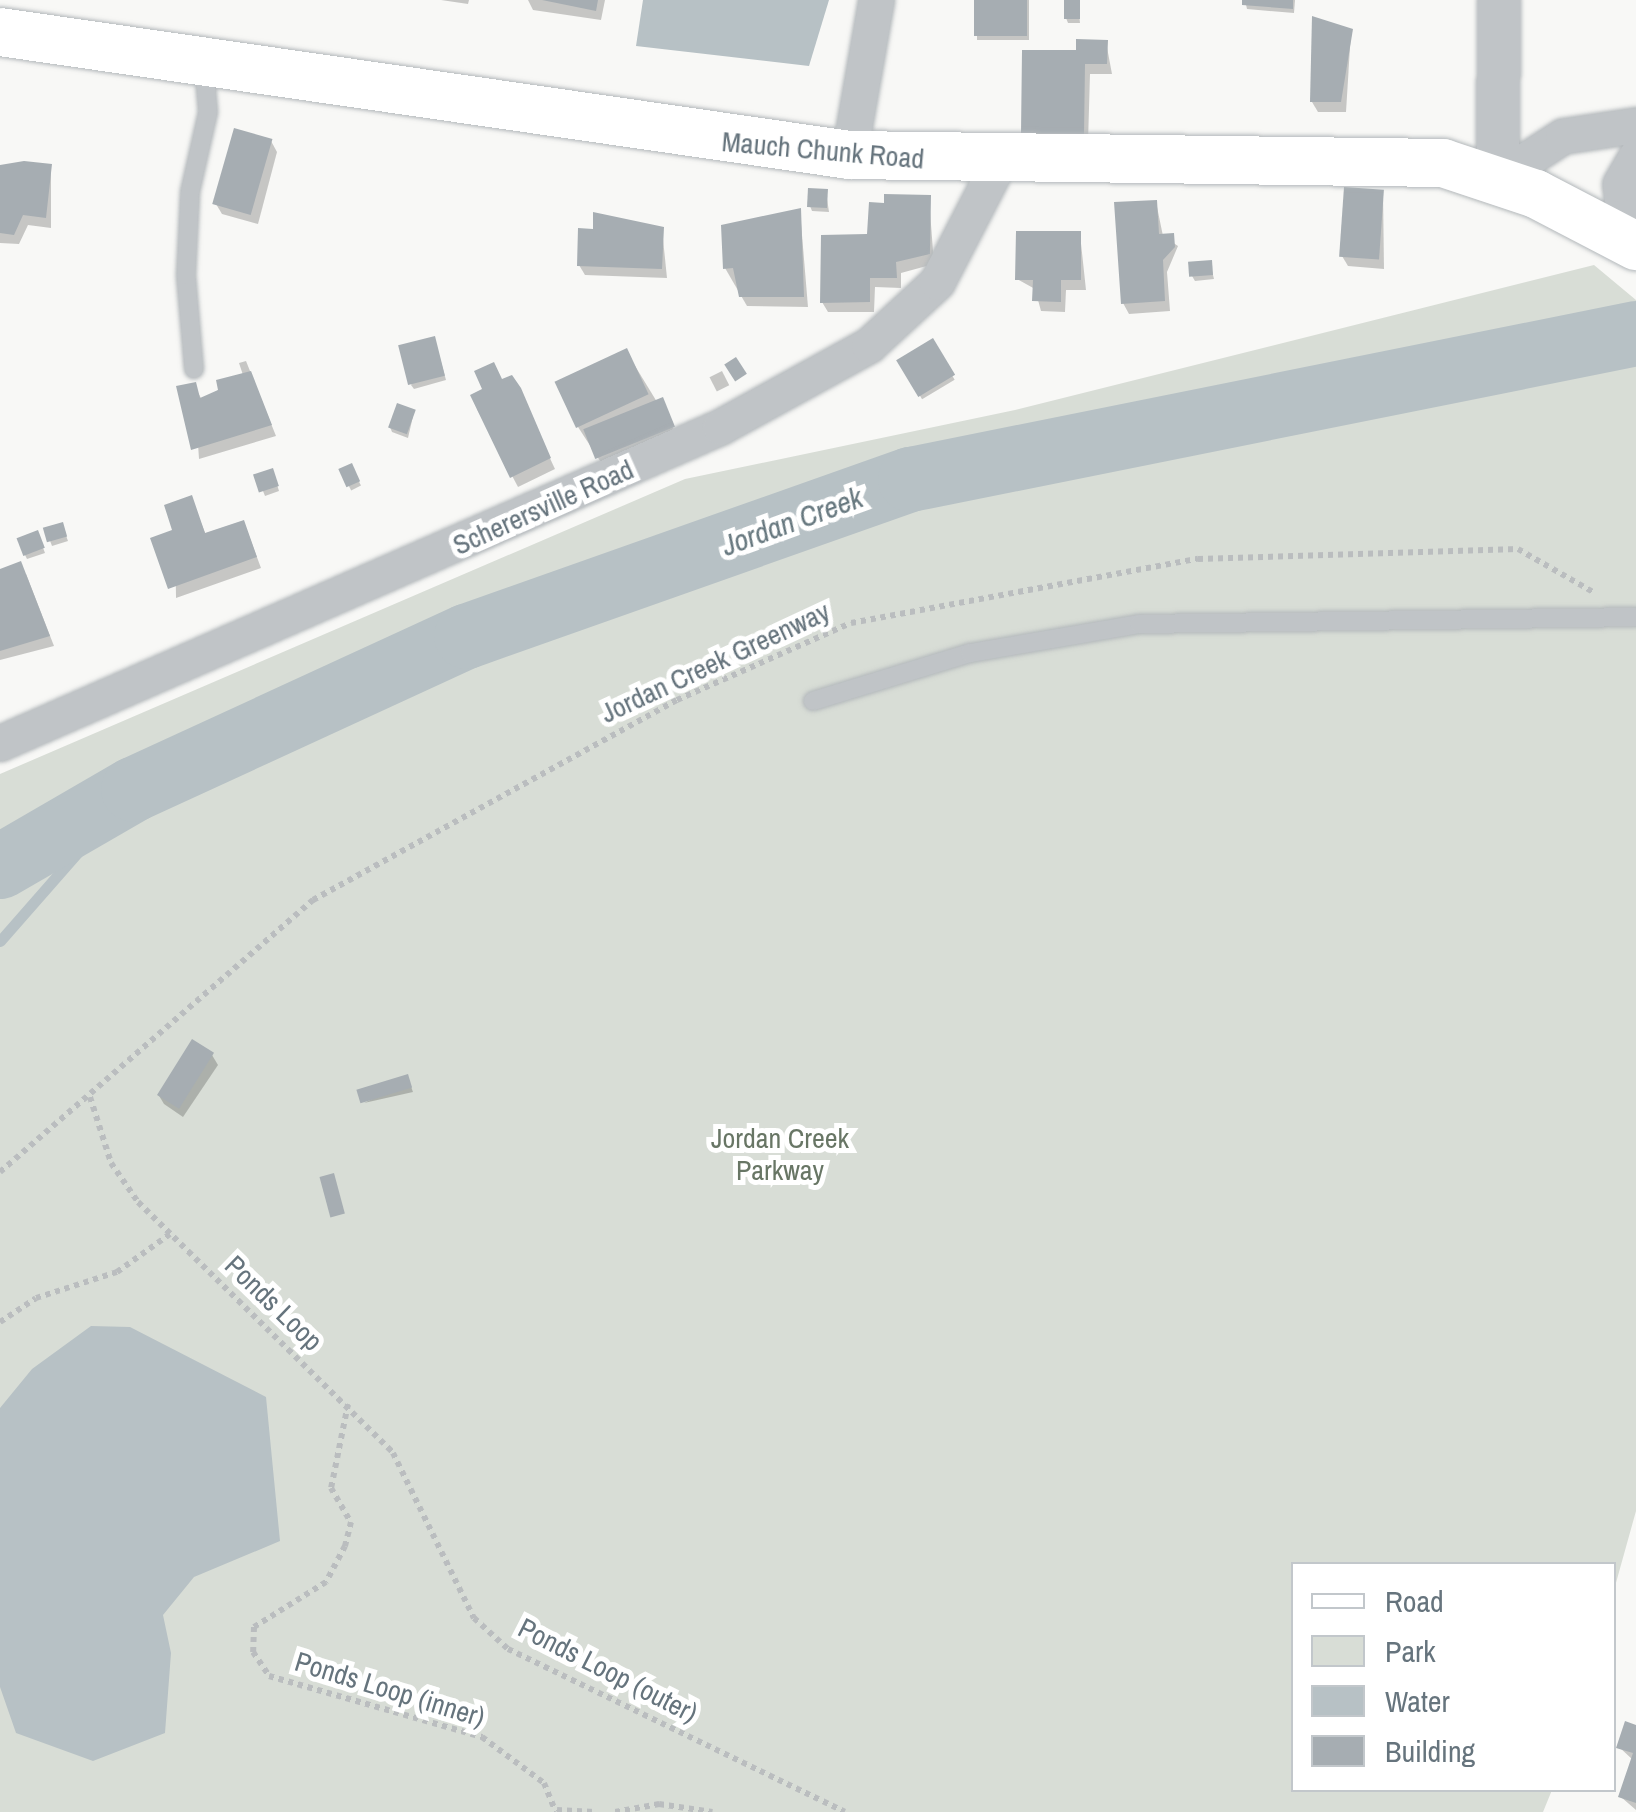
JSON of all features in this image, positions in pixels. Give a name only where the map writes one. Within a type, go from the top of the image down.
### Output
[{"type":"main road","name":"Mauch Chunk Road","points":[[0,32],[204,65],[849,156],[998,162],[1388,158],[1498,178],[1632,243]]},
{"type":"street","points":[[849,156],[876,0]]},
{"type":"street","points":[[1498,178],[1500,0]]},
{"type":"street","points":[[1498,178],[1563,136],[1636,125]]},
{"type":"street","points":[[1632,243],[1620,184],[1636,156]]},
{"type":"street","name":"Scherersville Road","points":[[0,743],[720,427],[869,345],[937,282],[998,162]]},
{"type":"lane","points":[[194,369],[186,275],[190,192],[208,112],[204,65]]},
{"type":"lane","points":[[813,701],[970,653],[1140,624],[1633,614]]},
{"type":"path","name":"Jordan Creek Greenway","points":[[0,1172],[312,900],[678,700],[851,623],[1198,559],[1518,548],[1633,614]]},
{"type":"path","points":[[0,1322],[36,1298],[117,1272],[170,1234],[111,1163],[90,1097]]},
{"type":"path","name":"Ponds Loop","points":[[170,1234],[348,1404]]},
{"type":"path","name":"Ponds Loop (inner)","points":[[348,1404],[331,1488],[350,1522],[345,1546],[326,1582],[254,1627],[254,1652],[270,1676],[482,1738],[518,1758],[556,1811],[596,1812]]},
{"type":"path","name":"Ponds Loop (outer)","points":[[348,1404],[393,1453],[474,1618],[508,1649],[845,1812]]},
{"type":"path","points":[[616,1812],[659,1804],[712,1812]]},
{"type":"green space","name":"Jordan Creek Parkway","points":[[1594,265],[1636,300],[1636,1511],[1616,1583],[1616,1562],[1291,1562],[1291,1792],[1551,1792],[1543,1812],[0,1812],[0,774],[685,479],[1015,410]]},
{"type":"water","points":[[643,0],[829,0],[809,66],[636,46]]},
{"type":"water","points":[[91,1326],[130,1327],[266,1397],[280,1541],[194,1577],[163,1615],[171,1653],[165,1733],[93,1761],[16,1733],[0,1687],[0,1408],[32,1369]]},
{"type":"building","points":[[542,0],[598,0],[596,11]]},
{"type":"building","points":[[974,0],[1027,0],[1027,36],[974,36]]},
{"type":"building","points":[[1064,0],[1080,0],[1080,19],[1064,19]]},
{"type":"building","points":[[1242,0],[1293,0],[1293,9],[1242,5]]},
{"type":"building","points":[[1312,16],[1353,29],[1341,102],[1310,102]]},
{"type":"building","points":[[1076,39],[1108,40],[1107,64],[1085,64],[1084,134],[1021,133],[1022,50],[1076,50]]},
{"type":"building","points":[[234,128],[272,139],[251,215],[212,204]]},
{"type":"building","points":[[24,161],[52,164],[46,218],[23,215],[14,235],[0,233],[0,165]]},
{"type":"building","points":[[1344,187],[1384,190],[1379,260],[1339,257]]},
{"type":"building","points":[[808,188],[828,189],[827,208],[807,207]]},
{"type":"building","points":[[884,194],[931,195],[930,254],[896,262],[897,278],[870,278],[870,302],[820,303],[821,235],[867,234],[869,202],[884,203]]},
{"type":"building","points":[[1157,200],[1159,234],[1174,233],[1175,247],[1163,260],[1165,301],[1121,304],[1114,202]]},
{"type":"building","points":[[801,208],[804,297],[739,297],[733,268],[723,269],[721,225]]},
{"type":"building","points":[[593,212],[664,227],[662,269],[577,266],[578,228],[593,229]]},
{"type":"building","points":[[1016,231],[1081,231],[1081,280],[1061,280],[1061,302],[1032,301],[1033,280],[1015,280]]},
{"type":"building","points":[[1212,260],[1213,275],[1189,277],[1188,262]]},
{"type":"building","points":[[435,336],[445,376],[408,385],[398,345]]},
{"type":"building","points":[[933,338],[955,375],[918,397],[896,360]]},
{"type":"building","points":[[627,348],[649,394],[576,428],[554,382]]},
{"type":"building","points":[[736,357],[747,374],[735,381],[724,365]]},
{"type":"building","points":[[494,362],[502,379],[512,375],[521,388],[551,458],[510,478],[470,395],[482,389],[474,371]]},
{"type":"building","points":[[251,371],[272,425],[191,450],[176,386],[196,382],[200,398],[218,390],[216,380]]},
{"type":"building","points":[[663,397],[675,427],[595,459],[583,429]]},
{"type":"building","points":[[397,403],[416,410],[407,434],[388,427]]},
{"type":"building","points":[[352,463],[360,481],[346,487],[338,469]]},
{"type":"building","points":[[273,468],[279,486],[259,493],[253,474]]},
{"type":"building","points":[[192,495],[205,533],[244,520],[257,557],[168,589],[150,538],[172,530],[164,505]]},
{"type":"building","points":[[63,522],[67,536],[47,542],[43,528]]},
{"type":"building","points":[[38,530],[45,548],[23,556],[17,538]]},
{"type":"building","points":[[21,561],[50,636],[0,651],[0,569]]},
{"type":"building","points":[[192,1039],[214,1053],[179,1109],[157,1095]]},
{"type":"building","points":[[408,1074],[412,1087],[360,1103],[356,1090]]},
{"type":"building","points":[[334,1173],[345,1214],[330,1217],[320,1177]]},
{"type":"building","points":[[1625,1721],[1636,1725],[1636,1803],[1618,1797],[1633,1753],[1616,1748]]},
{"type":"waterway","name":"Jordan Creek","points":[[0,866],[133,789],[466,636],[910,479],[1636,333]]},
{"type":"waterway","points":[[0,941],[133,789]]}]
